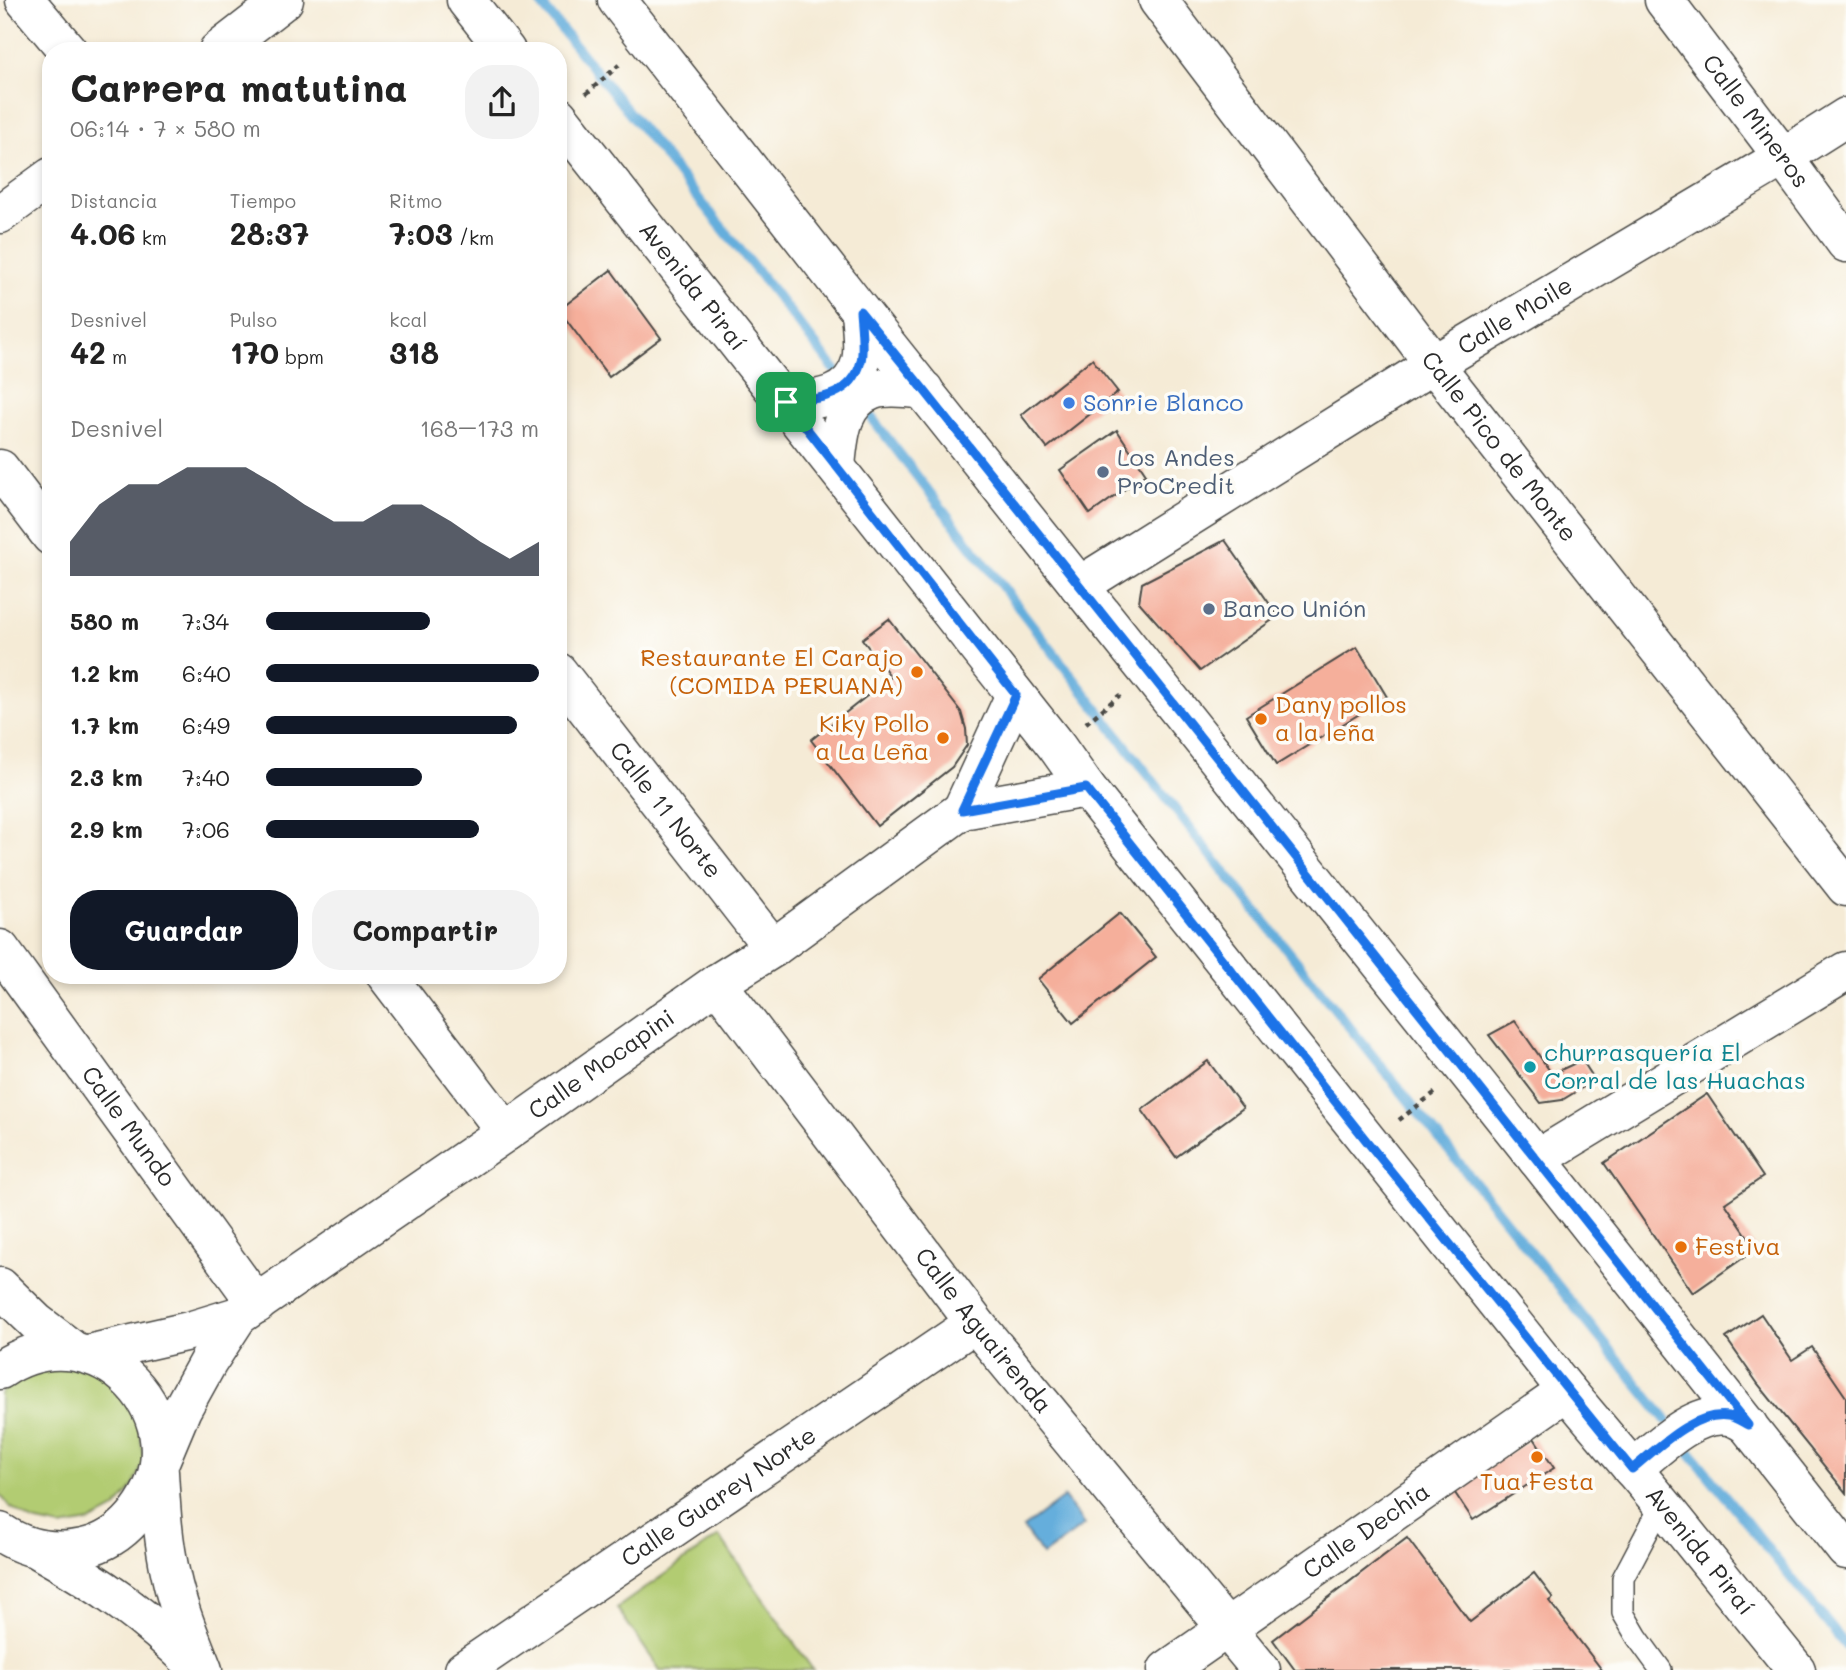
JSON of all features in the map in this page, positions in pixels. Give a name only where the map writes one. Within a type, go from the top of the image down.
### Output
[{"type":"street","points":[[25,0],[60,42]]},
{"type":"street","points":[[230,42],[284,0]]},
{"type":"street","points":[[466,0],[499,42]]},
{"type":"street","points":[[617,0],[909,388],[1079,586],[1846,1550]]},
{"type":"street","name":"Calle Pico de Monte","points":[[1158,0],[1434,364],[1846,887]]},
{"type":"street","name":"Calle Mineros","points":[[1664,0],[1846,243]]},
{"type":"street","name":"Avenida Piraí","points":[[573,104],[801,401],[1086,788],[1567,1391],[1643,1460],[1662,1504],[1796,1670]]},
{"type":"street","name":"Calle Moile","points":[[1079,586],[1434,364],[1846,117]]},
{"type":"street","points":[[0,214],[42,184]]},
{"type":"street","points":[[801,401],[836,394],[853,379],[862,360],[861,325]]},
{"type":"street","points":[[838,452],[844,417],[856,401],[873,390],[909,388]]},
{"type":"street","points":[[0,469],[42,524]]},
{"type":"street","name":"Calle 11 Norte","points":[[567,684],[773,948]]},
{"type":"street","name":"Calle Mocapini","points":[[962,810],[1016,695]]},
{"type":"street","name":"Calle Mocapini","points":[[0,1370],[16,1359],[45,1351],[81,1352],[164,1337],[247,1310],[717,983],[773,948],[962,810],[1086,788]]},
{"type":"street","name":"Calle Mundo","points":[[0,949],[247,1310]]},
{"type":"street","points":[[1537,1159],[1846,971]]},
{"type":"street","name":"Calle Aguairenda","points":[[717,983],[975,1323],[1261,1670]]},
{"type":"street","points":[[393,984],[506,1132]]},
{"type":"street","points":[[0,1287],[36,1322],[81,1352],[119,1369],[143,1394],[157,1425],[162,1522],[171,1576],[201,1670]]},
{"type":"street","name":"Calle Mocapini","points":[[18,1546],[73,1551],[103,1542],[129,1524],[149,1499],[159,1464],[182,1409],[208,1362],[247,1310]]},
{"type":"street","name":"Calle Guarey Norte","points":[[464,1670],[975,1323]]},
{"type":"street","name":"Calle Dechia","points":[[1167,1670],[1567,1391]]},
{"type":"street","points":[[1643,1460],[1691,1424],[1710,1416],[1730,1416],[1748,1425]]},
{"type":"street","points":[[18,1546],[87,1577],[130,1607],[201,1670]]},
{"type":"lane","points":[[1661,1670],[1623,1613],[1623,1578],[1662,1504]]},
{"type":"path","points":[[573,104],[613,70]]},
{"type":"path","points":[[1085,724],[1110,704]]},
{"type":"path","points":[[1390,1127],[1440,1089]]},
{"type":"green space","points":[[38,1366],[94,1367],[136,1405],[144,1461],[133,1487],[115,1509],[90,1522],[61,1527],[33,1521],[9,1506],[0,1494],[0,1394],[12,1379]]},
{"type":"green space","points":[[719,1536],[813,1670],[660,1670],[617,1608]]},
{"type":"water","points":[[1064,1497],[1084,1525],[1043,1555],[1023,1528]]},
{"type":"building","points":[[611,270],[661,338],[609,377],[567,321],[567,304]]},
{"type":"building","name":"Sonrie Blanco","points":[[1092,359],[1118,392],[1047,448],[1021,415]]},
{"type":"building","name":"Los Andes ProCredit","points":[[1117,430],[1146,474],[1090,514],[1060,470]]},
{"type":"building","name":"Banco Unión","points":[[1225,540],[1278,616],[1200,671],[1139,602],[1142,583]]},
{"type":"building","points":[[889,619],[961,712],[967,745],[952,767],[877,826],[811,740],[891,677],[862,639]]},
{"type":"building","points":[[1357,647],[1387,697],[1276,765],[1246,716]]},
{"type":"building","points":[[1120,913],[1156,957],[1073,1023],[1038,979]]},
{"type":"building","name":"churrasquería El Corral de las Huachas","points":[[1515,1021],[1552,1074],[1582,1060],[1595,1080],[1562,1100],[1541,1103],[1489,1035]]},
{"type":"building","points":[[1208,1061],[1243,1108],[1176,1157],[1142,1110]]},
{"type":"building","points":[[1707,1094],[1763,1177],[1725,1203],[1756,1249],[1693,1293],[1604,1163]]},
{"type":"building","points":[[1761,1314],[1792,1360],[1812,1347],[1846,1397],[1846,1493],[1758,1384],[1726,1338]]},
{"type":"building","points":[[1534,1438],[1554,1468],[1473,1520],[1453,1490]]},
{"type":"building","points":[[1407,1538],[1470,1622],[1534,1573],[1553,1598],[1549,1601],[1602,1670],[1295,1670],[1273,1640]]},
{"type":"waterway","points":[[538,0],[843,380]]},
{"type":"waterway","points":[[861,404],[1198,839],[1666,1420]]},
{"type":"waterway","points":[[1685,1446],[1846,1646]]},
{"type":"place","name":"Sonrie Blanco","points":[[1069,403]]},
{"type":"place","name":"Los Andes ProCredit","points":[[1103,472]]},
{"type":"place","name":"Banco Unión","points":[[1209,609]]},
{"type":"place","name":"Restaurante El Carajo (COMIDA PERUANA)","points":[[917,672]]},
{"type":"place","name":"Dany pollos a la leña","points":[[1261,719]]},
{"type":"place","name":"Kiky Pollo a La Leña","points":[[943,738]]},
{"type":"place","name":"churrasquería El Corral de las Huachas","points":[[1530,1067]]},
{"type":"place","name":"Festiva","points":[[1681,1247]]},
{"type":"place","name":"Tua Festa","points":[[1537,1457]]},
{"type":"route","points":[[860,311],[1748,1425],[1730,1416],[1710,1416],[1691,1424],[1632,1469],[1086,788],[962,810],[1016,695],[786,402],[816,400],[836,394],[853,379],[862,360],[860,311]]}]
